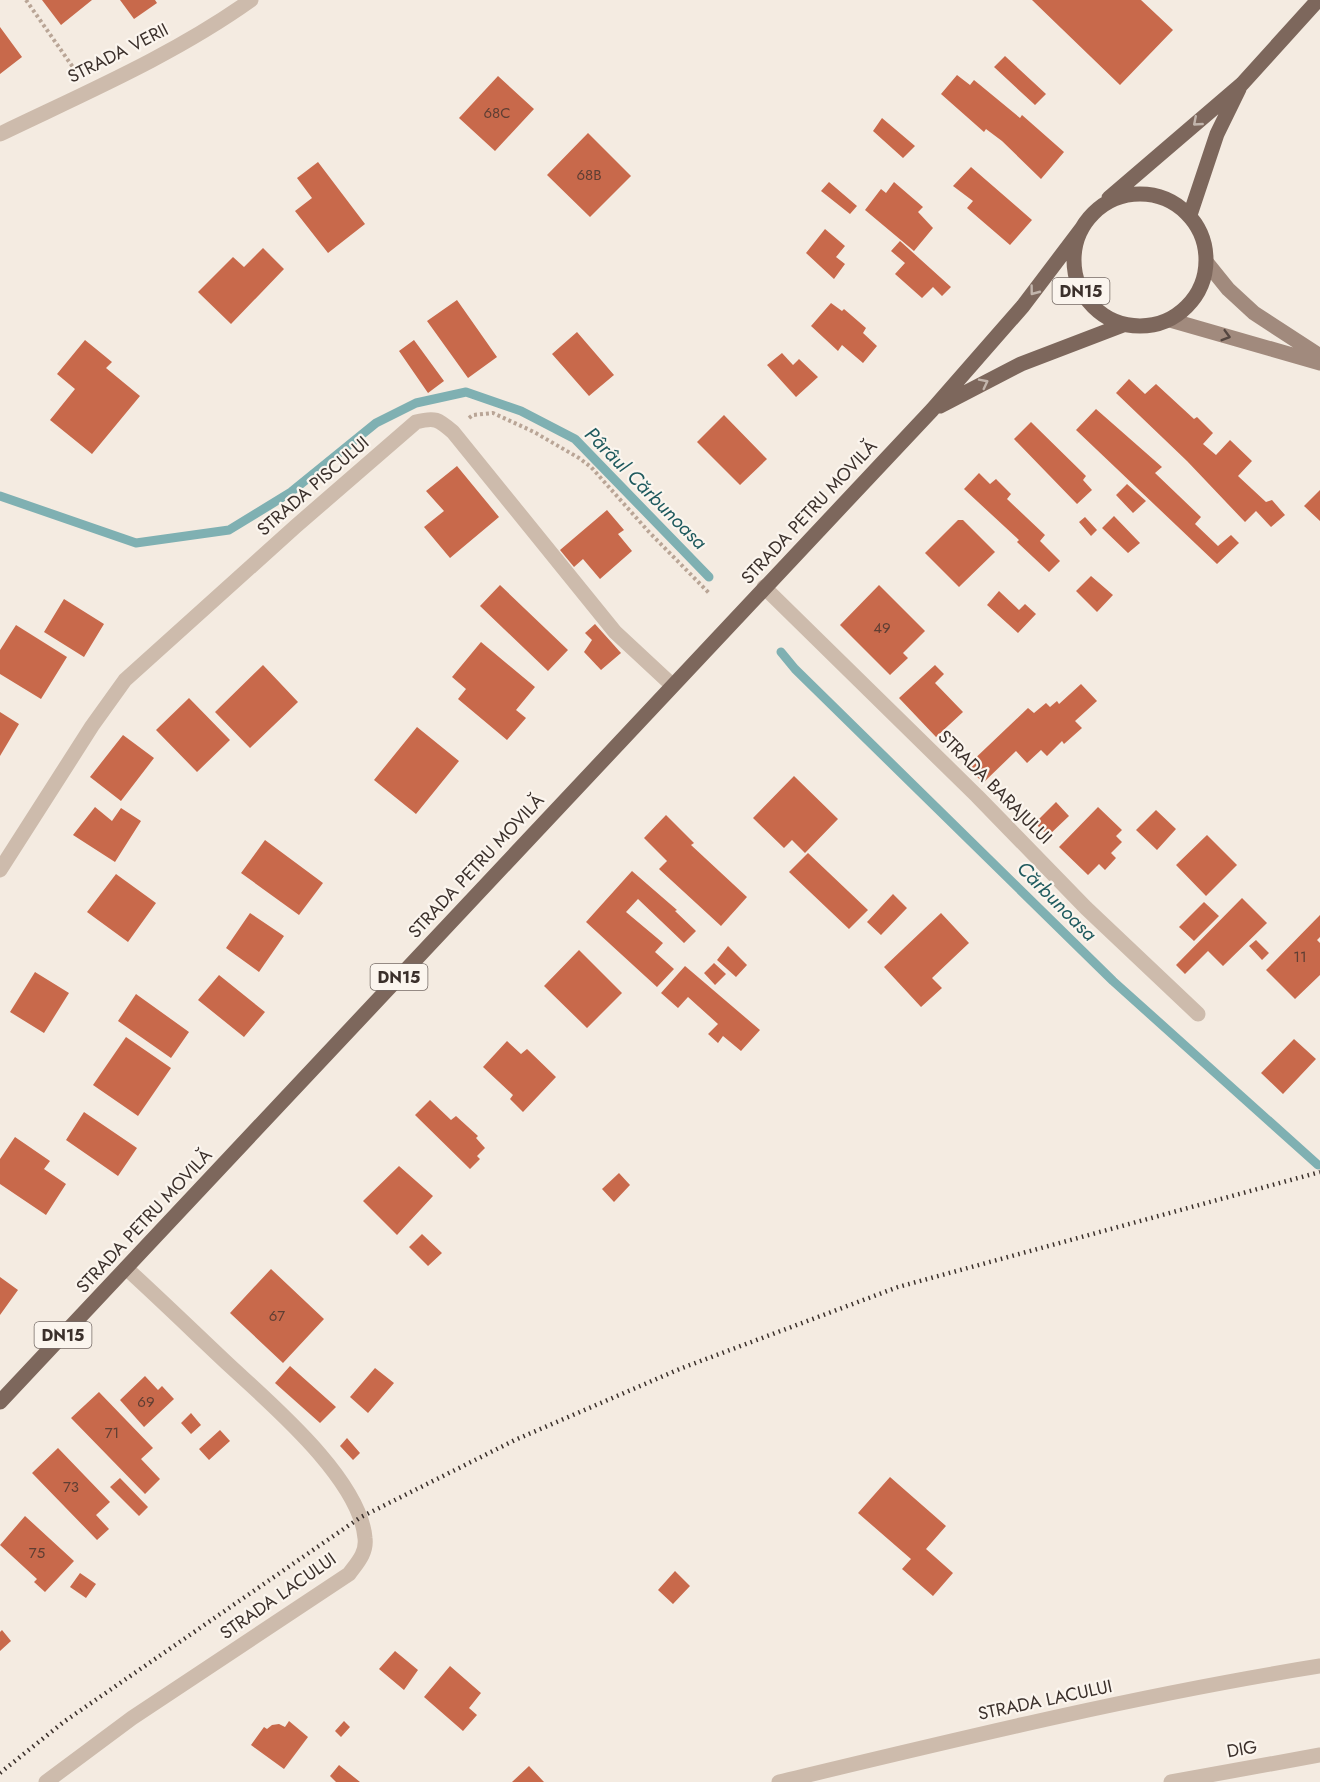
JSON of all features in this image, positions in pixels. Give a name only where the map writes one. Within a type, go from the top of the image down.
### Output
[{"type":"main road","name":"DN15","points":[[1100,206],[1118,197],[1137,193],[1156,195],[1174,203],[1190,215],[1199,229],[1205,246],[1206,263],[1203,280],[1196,296],[1185,310],[1170,320],[1139,327],[1123,325],[1104,317],[1089,304],[1078,287],[1074,267],[1074,246],[1090,216],[1100,206],[1242,84],[1318,0]]},
{"type":"main road","name":"DN15","points":[[1190,215],[1217,134],[1242,84]]},
{"type":"main road","name":"STRADA PETRU MOVILĂ","points":[[0,1402],[932,410],[1023,306],[1082,228]]},
{"type":"main road","points":[[1206,263],[1228,289],[1254,313],[1320,356]]},
{"type":"main road","points":[[1170,320],[1320,363]]},
{"type":"main road","name":"STRADA PETRU MOVILĂ","points":[[932,410],[1021,364],[1123,325]]},
{"type":"street","name":"STRADA VERII","points":[[0,134],[221,21],[251,0]]},
{"type":"street","name":"STRADA PISCULUI","points":[[0,870],[92,726],[125,680],[287,533],[416,422],[429,418],[439,420],[453,432],[615,632],[672,685]]},
{"type":"street","name":"STRADA BARAJULUI","points":[[764,587],[977,796],[1086,908],[1198,1014]]},
{"type":"street","name":"STRADA LACULUI","points":[[46,1782],[132,1718],[349,1574],[363,1555],[366,1539],[360,1517],[343,1484],[319,1453],[298,1430],[126,1268]]},
{"type":"street","name":"STRADA LACULUI","points":[[779,1782],[956,1740],[1211,1684],[1320,1666]]},
{"type":"street","name":"DIG","points":[[1171,1782],[1320,1755]]},
{"type":"path","points":[[26,0],[89,90]]},
{"type":"path","points":[[453,432],[473,415],[493,413],[534,432],[579,458],[591,467],[649,532],[709,593]]},
{"type":"building","points":[[42,0],[92,0],[61,25]]},
{"type":"building","points":[[120,0],[155,0],[157,3],[134,19]]},
{"type":"building","points":[[1032,0],[1141,0],[1173,30],[1120,85]]},
{"type":"building","points":[[0,27],[22,57],[0,74]]},
{"type":"building","points":[[1005,56],[1046,94],[1035,105],[994,67]]},
{"type":"building","points":[[957,75],[970,85],[974,80],[1020,118],[1022,115],[1064,152],[1041,179],[1002,141],[986,129],[984,132],[941,94]]},
{"type":"building","points":[[498,76],[534,109],[495,151],[459,118]]},
{"type":"building","points":[[882,118],[915,146],[903,158],[873,131]]},
{"type":"building","points":[[588,133],[631,176],[590,217],[547,175]]},
{"type":"building","points":[[318,162],[365,224],[328,253],[295,211],[312,198],[297,178]]},
{"type":"building","points":[[971,167],[1032,220],[1010,245],[967,208],[973,201],[953,186]]},
{"type":"building","points":[[829,182],[857,206],[850,214],[821,191]]},
{"type":"building","points":[[894,182],[923,207],[918,212],[933,228],[914,251],[865,210],[881,189],[886,193]]},
{"type":"building","points":[[825,229],[845,246],[836,257],[845,264],[834,279],[806,253]]},
{"type":"building","points":[[900,241],[951,287],[942,296],[933,287],[922,298],[895,274],[905,263],[891,251]]},
{"type":"building","points":[[263,248],[284,269],[231,324],[198,292],[233,257],[244,267]]},
{"type":"building","points":[[457,300],[497,357],[468,378],[427,321]]},
{"type":"building","points":[[831,303],[842,311],[844,309],[866,328],[863,333],[877,346],[863,363],[842,345],[838,351],[811,326]]},
{"type":"building","points":[[577,332],[614,375],[589,396],[552,354]]},
{"type":"building","points":[[85,340],[112,362],[106,368],[140,396],[92,454],[50,420],[75,389],[57,374]]},
{"type":"building","points":[[414,340],[444,381],[428,393],[399,351]]},
{"type":"building","points":[[782,353],[793,365],[799,359],[818,377],[796,397],[767,365]]},
{"type":"building","points":[[1129,379],[1145,394],[1156,384],[1194,419],[1197,417],[1213,433],[1203,444],[1216,455],[1230,440],[1252,461],[1238,476],[1266,502],[1272,500],[1285,515],[1271,527],[1256,511],[1245,522],[1187,461],[1116,393]]},
{"type":"building","points":[[1096,409],[1162,467],[1155,473],[1201,517],[1195,524],[1218,546],[1231,535],[1239,543],[1217,564],[1076,430]]},
{"type":"building","points":[[724,415],[767,459],[740,485],[697,442]]},
{"type":"building","points":[[1031,422],[1086,476],[1083,480],[1092,490],[1077,504],[1014,439]]},
{"type":"building","points":[[457,466],[499,517],[450,558],[424,527],[444,511],[426,491]]},
{"type":"building","points":[[979,473],[990,484],[996,479],[1011,494],[1007,499],[1045,535],[1040,541],[1060,561],[1049,572],[1017,542],[1019,540],[964,489]]},
{"type":"building","points":[[1127,484],[1146,501],[1133,513],[1116,495]]},
{"type":"building","points":[[1320,490],[1320,521],[1304,506]]},
{"type":"building","points":[[607,510],[624,530],[618,534],[632,551],[600,579],[583,559],[574,567],[560,550]]},
{"type":"building","points":[[1114,516],[1140,543],[1128,553],[1102,528]]},
{"type":"building","points":[[1085,517],[1097,530],[1091,536],[1079,522]]},
{"type":"building","points":[[958,520],[963,520],[995,552],[959,587],[925,553]]},
{"type":"building","points":[[1091,576],[1113,595],[1097,612],[1076,591]]},
{"type":"building","points":[[500,585],[568,650],[548,671],[480,606]]},
{"type":"building","points":[[879,585],[925,631],[903,653],[908,658],[890,675],[840,625]]},
{"type":"building","points":[[999,591],[1019,610],[1025,604],[1036,614],[1018,633],[987,605]]},
{"type":"building","points":[[64,599],[104,624],[84,657],[44,632]]},
{"type":"building","points":[[595,624],[621,653],[601,670],[584,652],[592,640],[585,633]]},
{"type":"building","points":[[16,625],[67,657],[41,699],[0,674],[0,650]]},
{"type":"building","points":[[481,642],[535,687],[516,710],[526,718],[507,740],[458,699],[466,689],[452,677]]},
{"type":"building","points":[[263,665],[298,702],[250,748],[215,712]]},
{"type":"building","points":[[935,665],[944,674],[935,683],[963,712],[936,737],[899,698]]},
{"type":"building","points":[[1081,684],[1097,701],[1075,721],[1082,728],[1064,744],[1062,741],[1047,756],[1041,750],[1027,763],[1016,751],[983,783],[967,766],[1028,708],[1034,713],[1046,703],[1050,707],[1057,701],[1059,704]]},
{"type":"building","points":[[189,698],[230,740],[197,772],[156,730]]},
{"type":"building","points":[[0,712],[19,724],[0,756]]},
{"type":"building","points":[[417,727],[459,761],[416,814],[374,780]]},
{"type":"building","points":[[123,735],[154,758],[121,801],[90,777]]},
{"type":"building","points":[[794,776],[838,819],[805,853],[792,840],[784,848],[753,818]]},
{"type":"building","points":[[1056,802],[1069,816],[1048,836],[1035,823]]},
{"type":"building","points":[[95,807],[112,821],[121,808],[141,821],[115,862],[73,835]]},
{"type":"building","points":[[1098,807],[1122,830],[1116,836],[1122,842],[1111,853],[1116,858],[1105,870],[1099,864],[1088,875],[1059,847]]},
{"type":"building","points":[[1156,810],[1176,829],[1157,850],[1136,830]]},
{"type":"building","points":[[666,815],[694,843],[691,845],[747,897],[721,926],[659,869],[667,861],[644,838]]},
{"type":"building","points":[[1207,835],[1237,865],[1206,896],[1176,865]]},
{"type":"building","points":[[265,840],[323,883],[299,915],[241,873]]},
{"type":"building","points":[[808,853],[868,910],[849,929],[789,872]]},
{"type":"building","points":[[632,871],[677,910],[675,911],[696,931],[684,943],[638,899],[626,912],[663,943],[655,952],[674,969],[657,987],[586,922]]},
{"type":"building","points":[[116,874],[156,903],[128,942],[87,912]]},
{"type":"building","points":[[893,894],[907,908],[881,935],[867,922]]},
{"type":"building","points":[[1242,898],[1267,923],[1223,966],[1208,951],[1185,974],[1176,965]]},
{"type":"building","points":[[1204,902],[1219,916],[1194,941],[1179,927]]},
{"type":"building","points":[[250,913],[284,936],[259,972],[226,948]]},
{"type":"building","points":[[941,913],[969,943],[932,978],[942,988],[921,1007],[884,967]]},
{"type":"building","points":[[1320,915],[1320,937],[1317,940],[1320,943],[1320,975],[1295,999],[1266,970]]},
{"type":"building","points":[[1256,940],[1269,953],[1262,960],[1249,946]]},
{"type":"building","points":[[728,946],[747,965],[736,977],[717,960]]},
{"type":"building","points":[[579,950],[622,993],[587,1028],[544,986]]},
{"type":"building","points":[[714,963],[726,974],[715,985],[704,973]]},
{"type":"building","points":[[685,966],[760,1030],[741,1051],[723,1036],[718,1043],[708,1034],[718,1024],[688,997],[678,1008],[661,993]]},
{"type":"building","points":[[35,972],[69,993],[44,1033],[10,1012]]},
{"type":"building","points":[[219,975],[265,1012],[244,1037],[198,1000]]},
{"type":"building","points":[[136,994],[189,1032],[171,1058],[118,1021]]},
{"type":"building","points":[[126,1037],[171,1068],[138,1116],[93,1085]]},
{"type":"building","points":[[1294,1039],[1316,1059],[1283,1094],[1261,1073]]},
{"type":"building","points":[[507,1041],[521,1054],[527,1049],[556,1077],[523,1112],[510,1099],[513,1095],[483,1067]]},
{"type":"building","points":[[430,1100],[451,1120],[456,1116],[478,1136],[476,1138],[485,1148],[477,1156],[480,1159],[470,1169],[415,1115]]},
{"type":"building","points":[[84,1112],[137,1148],[118,1176],[66,1140]]},
{"type":"building","points":[[15,1137],[50,1161],[44,1169],[66,1184],[46,1215],[0,1184],[0,1159]]},
{"type":"building","points":[[399,1166],[433,1196],[397,1235],[363,1201]]},
{"type":"building","points":[[619,1173],[630,1185],[614,1202],[602,1189]]},
{"type":"building","points":[[422,1234],[442,1253],[428,1266],[409,1247]]},
{"type":"building","points":[[271,1269],[324,1319],[283,1363],[230,1313]]},
{"type":"building","points":[[0,1277],[18,1290],[0,1315]]},
{"type":"building","points":[[290,1366],[336,1407],[320,1423],[275,1383]]},
{"type":"building","points":[[375,1368],[394,1383],[368,1413],[350,1397]]},
{"type":"building","points":[[145,1376],[158,1390],[162,1386],[174,1399],[144,1427],[120,1400]]},
{"type":"building","points":[[99,1392],[153,1448],[141,1459],[160,1479],[145,1494],[71,1418]]},
{"type":"building","points":[[191,1413],[201,1425],[191,1434],[181,1423]]},
{"type":"building","points":[[220,1430],[230,1441],[209,1460],[199,1449]]},
{"type":"building","points":[[347,1438],[360,1453],[353,1460],[340,1446]]},
{"type":"building","points":[[58,1448],[110,1502],[96,1515],[109,1529],[97,1540],[32,1473]]},
{"type":"building","points":[[890,1477],[946,1526],[926,1549],[953,1573],[933,1596],[902,1569],[911,1559],[858,1513]]},
{"type":"building","points":[[120,1478],[148,1507],[139,1516],[110,1487]]},
{"type":"building","points":[[25,1516],[74,1561],[45,1592],[34,1582],[37,1579],[0,1545]]},
{"type":"building","points":[[675,1571],[690,1586],[673,1604],[658,1590]]},
{"type":"building","points":[[80,1573],[96,1584],[86,1598],[70,1587]]},
{"type":"building","points":[[2,1630],[11,1641],[0,1651],[0,1632]]},
{"type":"building","points":[[395,1651],[418,1670],[404,1690],[379,1669]]},
{"type":"building","points":[[450,1666],[481,1693],[469,1708],[477,1715],[463,1731],[424,1697]]},
{"type":"building","points":[[289,1721],[308,1737],[284,1769],[251,1745],[264,1727],[267,1729],[279,1724],[285,1727]]},
{"type":"building","points":[[344,1721],[350,1727],[341,1737],[335,1731]]},
{"type":"building","points":[[339,1765],[360,1782],[336,1782],[330,1776]]},
{"type":"building","points":[[529,1766],[544,1782],[512,1782]]},
{"type":"waterway","name":"Pârâul Cărbunoasa","points":[[0,496],[136,543],[229,530],[291,492],[376,423],[416,403],[466,392],[521,411],[575,439],[709,577]]},
{"type":"waterway","name":"Cărbunoasa","points":[[781,652],[795,669],[1113,981],[1318,1165]]},
{"type":"railway","points":[[0,1773],[65,1721],[361,1517],[515,1440],[682,1368],[898,1287],[1320,1172]]}]
